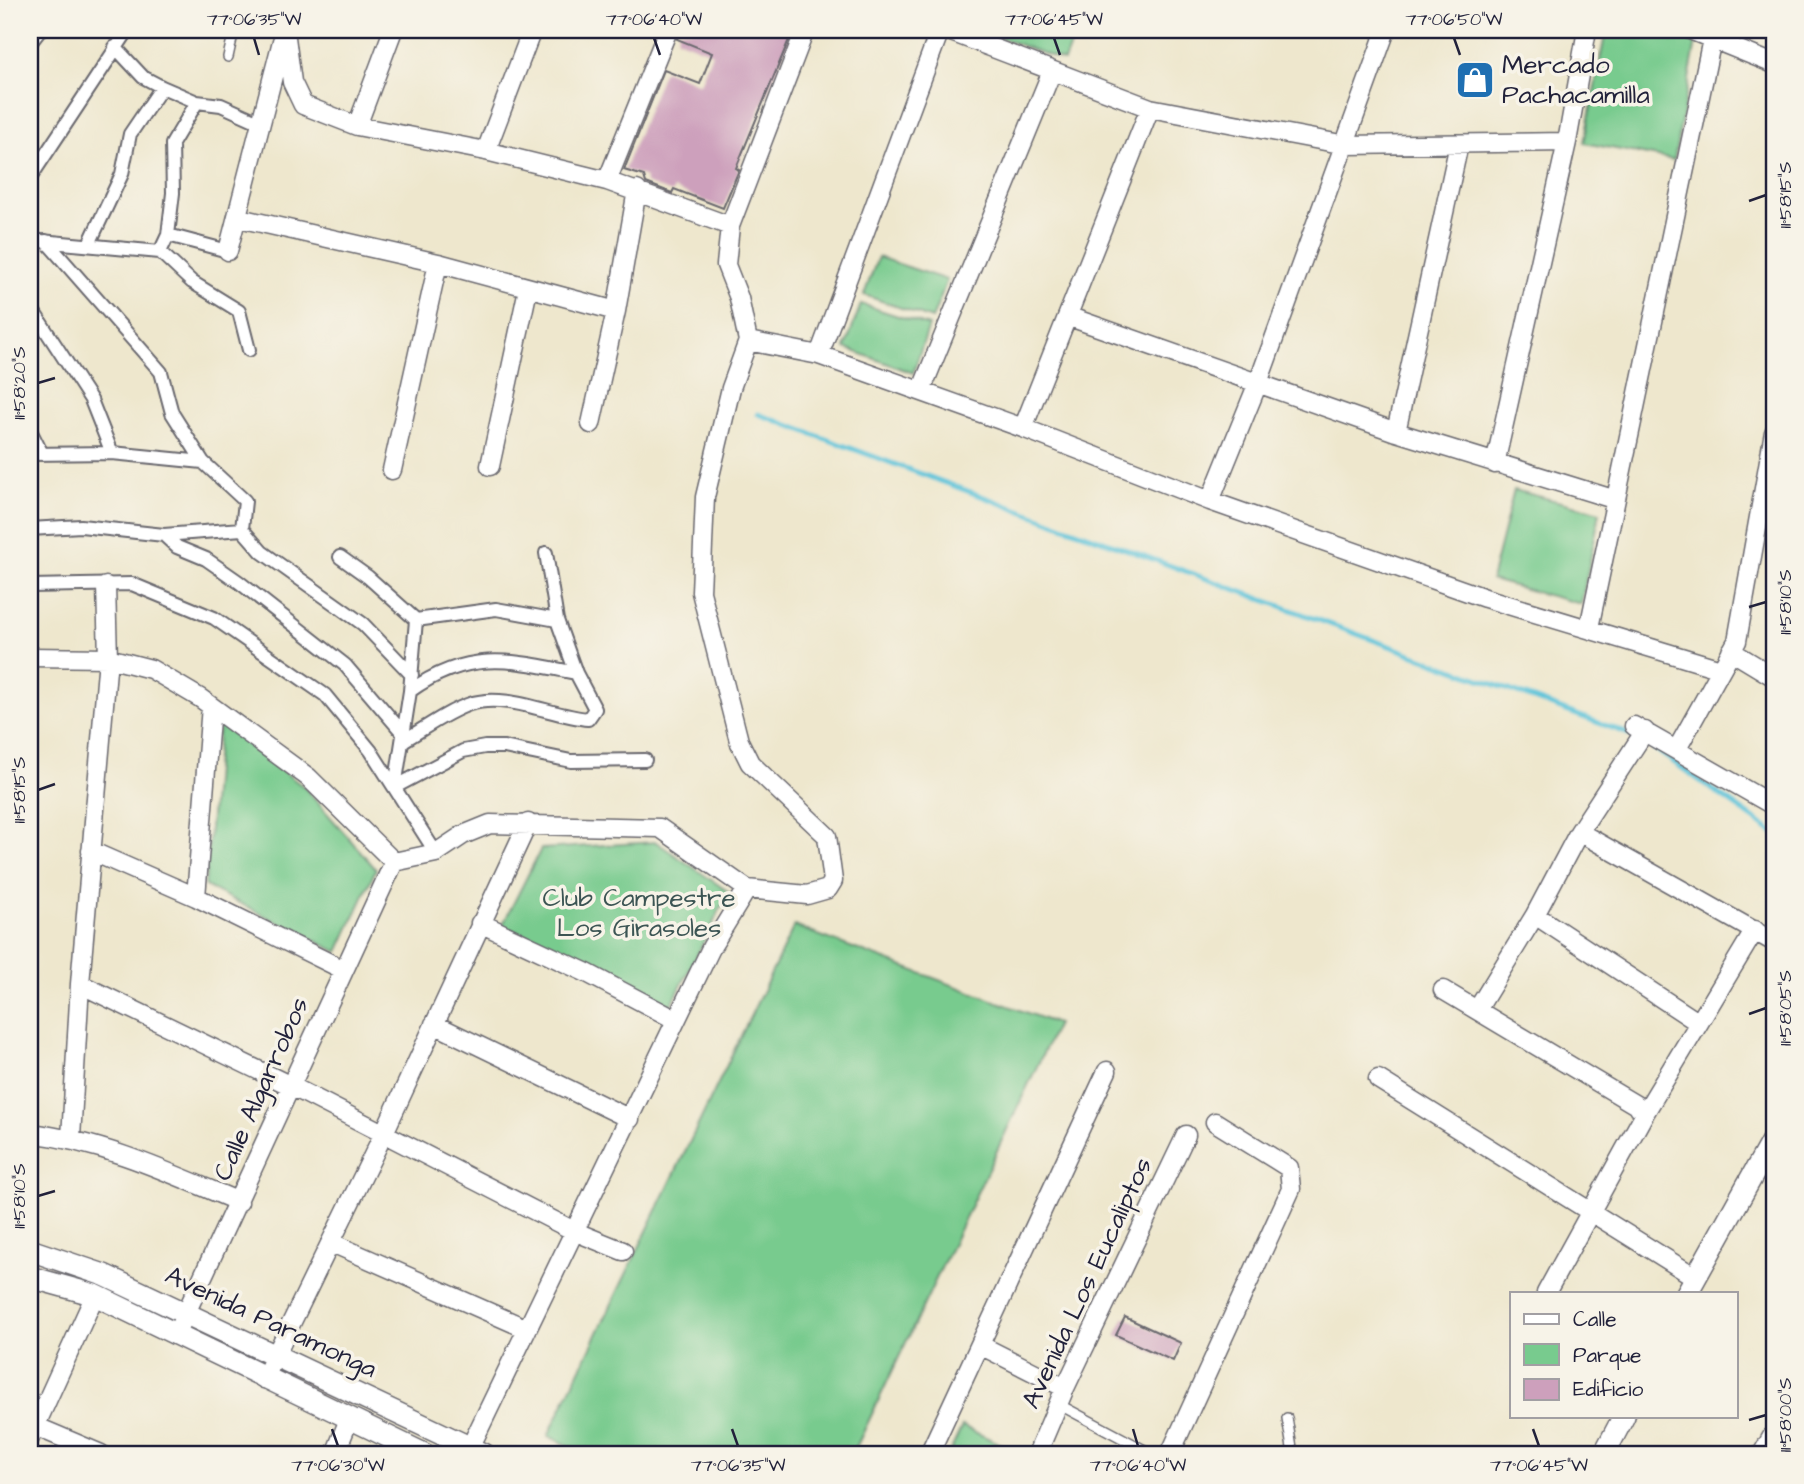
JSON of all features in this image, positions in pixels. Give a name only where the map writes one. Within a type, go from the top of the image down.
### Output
[{"type":"street","points":[[30,43],[40,30]]},
{"type":"street","points":[[30,178],[128,30]]},
{"type":"street","points":[[285,30],[292,82],[303,105],[358,126],[486,151],[607,181],[730,226]]},
{"type":"street","points":[[168,235],[228,251],[239,218],[285,30]]},
{"type":"street","points":[[358,126],[393,30]]},
{"type":"street","points":[[486,151],[532,30]]},
{"type":"street","points":[[607,181],[668,30]]},
{"type":"street","points":[[30,657],[108,658],[151,670],[211,706],[308,777],[394,862],[436,853],[463,835],[490,824],[660,828],[747,889],[807,895],[828,889],[833,881],[827,836],[750,763],[739,741],[701,592],[705,497],[731,388],[748,341],[739,298],[726,265],[730,226],[805,30]]},
{"type":"street","points":[[819,355],[940,30]]},
{"type":"street","points":[[946,30],[1150,108],[1346,145],[1567,142]]},
{"type":"street","points":[[1210,501],[1258,383],[1386,30]]},
{"type":"street","points":[[1495,464],[1567,142],[1587,30]]},
{"type":"street","points":[[1690,30],[1774,64]]},
{"type":"street","points":[[1589,628],[1613,499],[1712,39]]},
{"type":"street","points":[[115,47],[143,77],[162,87],[197,102],[221,105],[261,123]]},
{"type":"street","points":[[921,391],[1052,71]]},
{"type":"street","points":[[89,244],[121,174],[130,134],[162,87]]},
{"type":"street","points":[[160,252],[168,235],[173,193],[172,144],[197,102]]},
{"type":"street","points":[[1023,428],[1070,317],[1150,108]]},
{"type":"street","points":[[1396,432],[1459,144]]},
{"type":"street","points":[[591,424],[616,311],[637,190]]},
{"type":"street","points":[[239,218],[438,263],[616,311]]},
{"type":"street","points":[[30,240],[160,252],[192,282],[239,311],[249,350]]},
{"type":"street","points":[[46,241],[161,372],[172,413],[202,462],[245,501],[242,529],[262,552],[363,624],[412,675]]},
{"type":"street","points":[[392,470],[438,263]]},
{"type":"street","points":[[490,466],[528,289]]},
{"type":"street","points":[[30,306],[90,400],[112,453]]},
{"type":"street","points":[[1070,317],[1396,432],[1613,499]]},
{"type":"street","points":[[748,341],[819,355],[1023,428],[1210,501],[1485,598],[1721,669]]},
{"type":"street","points":[[30,430],[36,454],[112,453],[202,462]]},
{"type":"street","points":[[1677,749],[1737,641],[1774,432]]},
{"type":"street","points":[[30,528],[80,526],[164,535],[242,529]]},
{"type":"street","points":[[164,535],[177,547],[206,559],[239,582],[345,665],[403,737]]},
{"type":"street","points":[[403,737],[470,704],[484,702],[522,706],[588,719],[595,709],[576,673],[557,620],[546,552]]},
{"type":"street","points":[[340,557],[368,577],[416,621]]},
{"type":"street","points":[[30,586],[132,584],[214,618],[325,695],[371,751],[436,853]]},
{"type":"street","points":[[71,1138],[80,984],[108,658],[106,586]]},
{"type":"street","points":[[416,621],[496,609],[557,620]]},
{"type":"street","points":[[395,787],[410,691],[416,621]]},
{"type":"street","points":[[1731,651],[1774,677]]},
{"type":"street","points":[[410,691],[430,676],[495,660],[518,661],[576,673]]},
{"type":"street","points":[[196,897],[211,706]]},
{"type":"street","points":[[1477,1010],[1535,915],[1579,832],[1640,729],[1774,806]]},
{"type":"street","points":[[395,787],[463,751],[485,747],[504,747],[571,761],[645,760]]},
{"type":"street","points":[[264,1379],[332,1243],[528,823]]},
{"type":"street","points":[[1579,832],[1774,942]]},
{"type":"street","points":[[91,851],[196,897],[344,970]]},
{"type":"street","name":"Calle Algarrobos","points":[[175,1336],[394,862]]},
{"type":"street","points":[[474,1452],[527,1329],[676,1020],[712,946],[747,889]]},
{"type":"street","points":[[1535,915],[1699,1023]]},
{"type":"street","points":[[480,923],[676,1020]]},
{"type":"street","points":[[1547,1292],[1646,1111],[1755,930]]},
{"type":"street","points":[[80,984],[291,1086],[576,1232],[623,1251]]},
{"type":"street","points":[[1443,990],[1646,1111]]},
{"type":"street","points":[[434,1024],[630,1119]]},
{"type":"street","points":[[929,1454],[1107,1071]]},
{"type":"street","points":[[1378,1079],[1591,1209],[1691,1285],[1774,1138]]},
{"type":"street","points":[[1170,1454],[1290,1189],[1289,1168],[1215,1122]]},
{"type":"street","points":[[30,1133],[71,1138],[135,1158],[239,1202]]},
{"type":"street","name":"Avenida Los Eucaliptos","points":[[1037,1454],[1061,1396],[1186,1135]]},
{"type":"street","points":[[332,1243],[527,1329]]},
{"type":"street","name":"Avenida Paramonga","points":[[30,1250],[104,1275],[474,1452]]},
{"type":"street","name":"Avenida Paramonga","points":[[30,1277],[95,1295],[175,1336],[424,1454]]},
{"type":"street","points":[[95,1295],[31,1429],[101,1454]]},
{"type":"street","points":[[980,1345],[1061,1396]]},
{"type":"street","points":[[335,1454],[350,1417]]},
{"type":"street","points":[[1604,1454],[1623,1418]]},
{"type":"lane","points":[[228,57],[234,30]]},
{"type":"lane","points":[[1061,1396],[1152,1454]]},
{"type":"lane","points":[[1287,1418],[1293,1454]]},
{"type":"green space","points":[[979,30],[1076,30],[1064,61]]},
{"type":"green space","points":[[1606,30],[1630,30],[1696,42],[1674,160],[1584,143]]},
{"type":"green space","points":[[878,257],[947,280],[932,319],[864,295]]},
{"type":"green space","points":[[861,304],[929,326],[913,373],[845,348]]},
{"type":"green space","points":[[1514,490],[1600,512],[1581,604],[1491,580]]},
{"type":"green space","points":[[219,723],[304,787],[376,869],[338,952],[205,886]]},
{"type":"green space","name":"Club Campestre Los Girasoles","points":[[656,842],[729,892],[671,1006],[590,962],[502,926],[541,849]]},
{"type":"green space","points":[[794,926],[1057,1024],[853,1454],[587,1454],[548,1436]]},
{"type":"green space","points":[[962,1426],[1020,1453],[949,1454]]},
{"type":"building","points":[[679,30],[793,30],[736,168],[739,170],[723,208],[674,189],[672,193],[646,183],[644,176],[624,170],[664,70],[700,84],[712,53],[677,39]]},
{"type":"building","points":[[1125,1317],[1181,1343],[1173,1361],[1116,1335]]},
{"type":"waterway","points":[[758,414],[1637,737]]},
{"type":"waterway","points":[[1645,742],[1774,833]]},
{"type":"place","name":"Mercado Pachacamilla","points":[[1475,80]]}]
